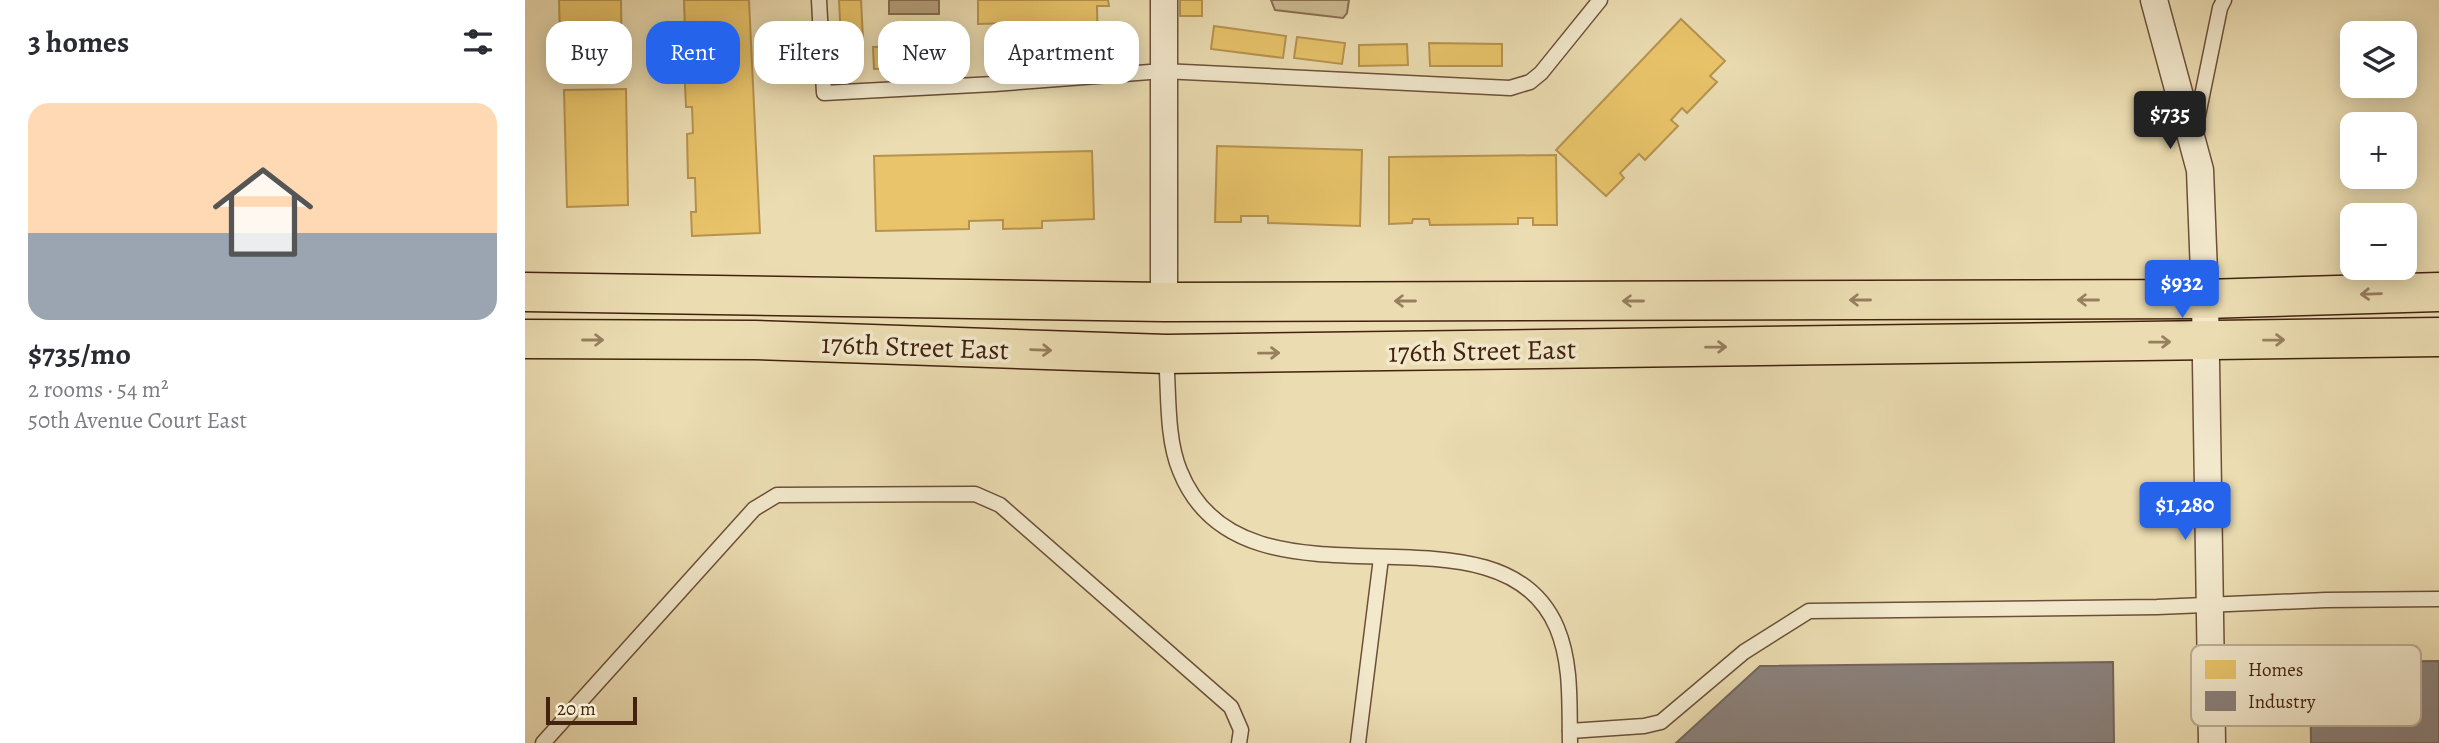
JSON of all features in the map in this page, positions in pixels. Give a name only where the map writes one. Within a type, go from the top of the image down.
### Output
[{"type":"main road","name":"176th Street East","points":[[525,292],[1164,302],[2205,299],[2439,292]]},
{"type":"main road","points":[[754,340],[763,323],[769,319],[927,322],[1036,318],[1101,301]]},
{"type":"main road","name":"176th Street East","points":[[525,340],[754,340],[1166,354],[2439,337]]},
{"type":"street","points":[[1164,0],[1164,302]]},
{"type":"street","points":[[2154,0],[2200,170],[2206,341],[2211,645]]},
{"type":"lane","points":[[819,0],[824,93],[1164,71],[1518,86],[1530,82],[1541,73],[1600,0]]},
{"type":"lane","points":[[2192,142],[2220,8],[2224,0]]},
{"type":"lane","points":[[1166,354],[1173,446],[1180,472],[1199,504],[1216,522],[1255,544],[1292,551],[1456,561],[1488,567],[1530,589],[1546,608],[1568,664],[1570,737],[1661,722],[1744,652],[1809,611],[2439,599]]},
{"type":"lane","points":[[543,743],[754,509],[777,495],[975,494],[1000,505],[1231,707],[1241,730],[1239,743]]},
{"type":"lane","points":[[1358,743],[1381,558]]},
{"type":"shaded area","points":[[889,0],[939,0],[939,14],[889,14]]},
{"type":"shaded area","points":[[1271,0],[1349,0],[1347,13],[1343,18],[1275,10]]},
{"type":"building: Homes","points":[[559,0],[621,0],[621,21],[560,21]]},
{"type":"building: Homes","points":[[684,0],[749,0],[760,233],[692,236],[691,212],[696,212],[695,178],[688,178],[687,134],[693,133],[692,107],[686,107],[685,84],[740,84],[740,21],[685,21]]},
{"type":"building: Homes","points":[[839,0],[861,0],[862,21],[840,21]]},
{"type":"building: Homes","points":[[978,0],[1108,0],[1109,6],[1097,6],[1097,21],[984,21],[984,24],[978,24]]},
{"type":"building: Homes","points":[[1180,0],[1202,0],[1202,16],[1180,16]]},
{"type":"building: Homes","points":[[1681,19],[1725,61],[1710,76],[1717,82],[1687,113],[1682,108],[1671,120],[1678,126],[1645,160],[1639,154],[1620,173],[1624,178],[1606,196],[1556,150]]},
{"type":"building: Homes","points":[[1214,26],[1286,36],[1283,58],[1211,49]]},
{"type":"building: Homes","points":[[1297,37],[1345,43],[1342,64],[1294,58]]},
{"type":"building: Homes","points":[[1429,43],[1502,44],[1502,66],[1430,66]]},
{"type":"building: Homes","points":[[1407,44],[1408,65],[1359,66],[1359,45]]},
{"type":"building: Homes","points":[[873,47],[878,47],[878,69],[874,69]]},
{"type":"building: Homes","points":[[626,89],[628,205],[567,207],[564,90]]},
{"type":"building: Homes","points":[[1217,146],[1362,150],[1360,226],[1268,223],[1268,216],[1241,216],[1241,222],[1215,222]]},
{"type":"building: Homes","points":[[1092,151],[1094,219],[1042,221],[1042,228],[1003,229],[1003,220],[969,221],[969,229],[876,231],[874,156]]},
{"type":"building: Homes","points":[[1556,155],[1557,225],[1533,225],[1533,218],[1518,218],[1518,224],[1430,225],[1429,219],[1413,219],[1412,223],[1389,224],[1389,157]]},
{"type":"building: Industry","points":[[2421,661],[2439,661],[2439,743],[2311,743],[2311,726],[2421,726]]},
{"type":"building: Industry","points":[[2113,662],[2114,743],[1676,743],[1760,666]]}]
